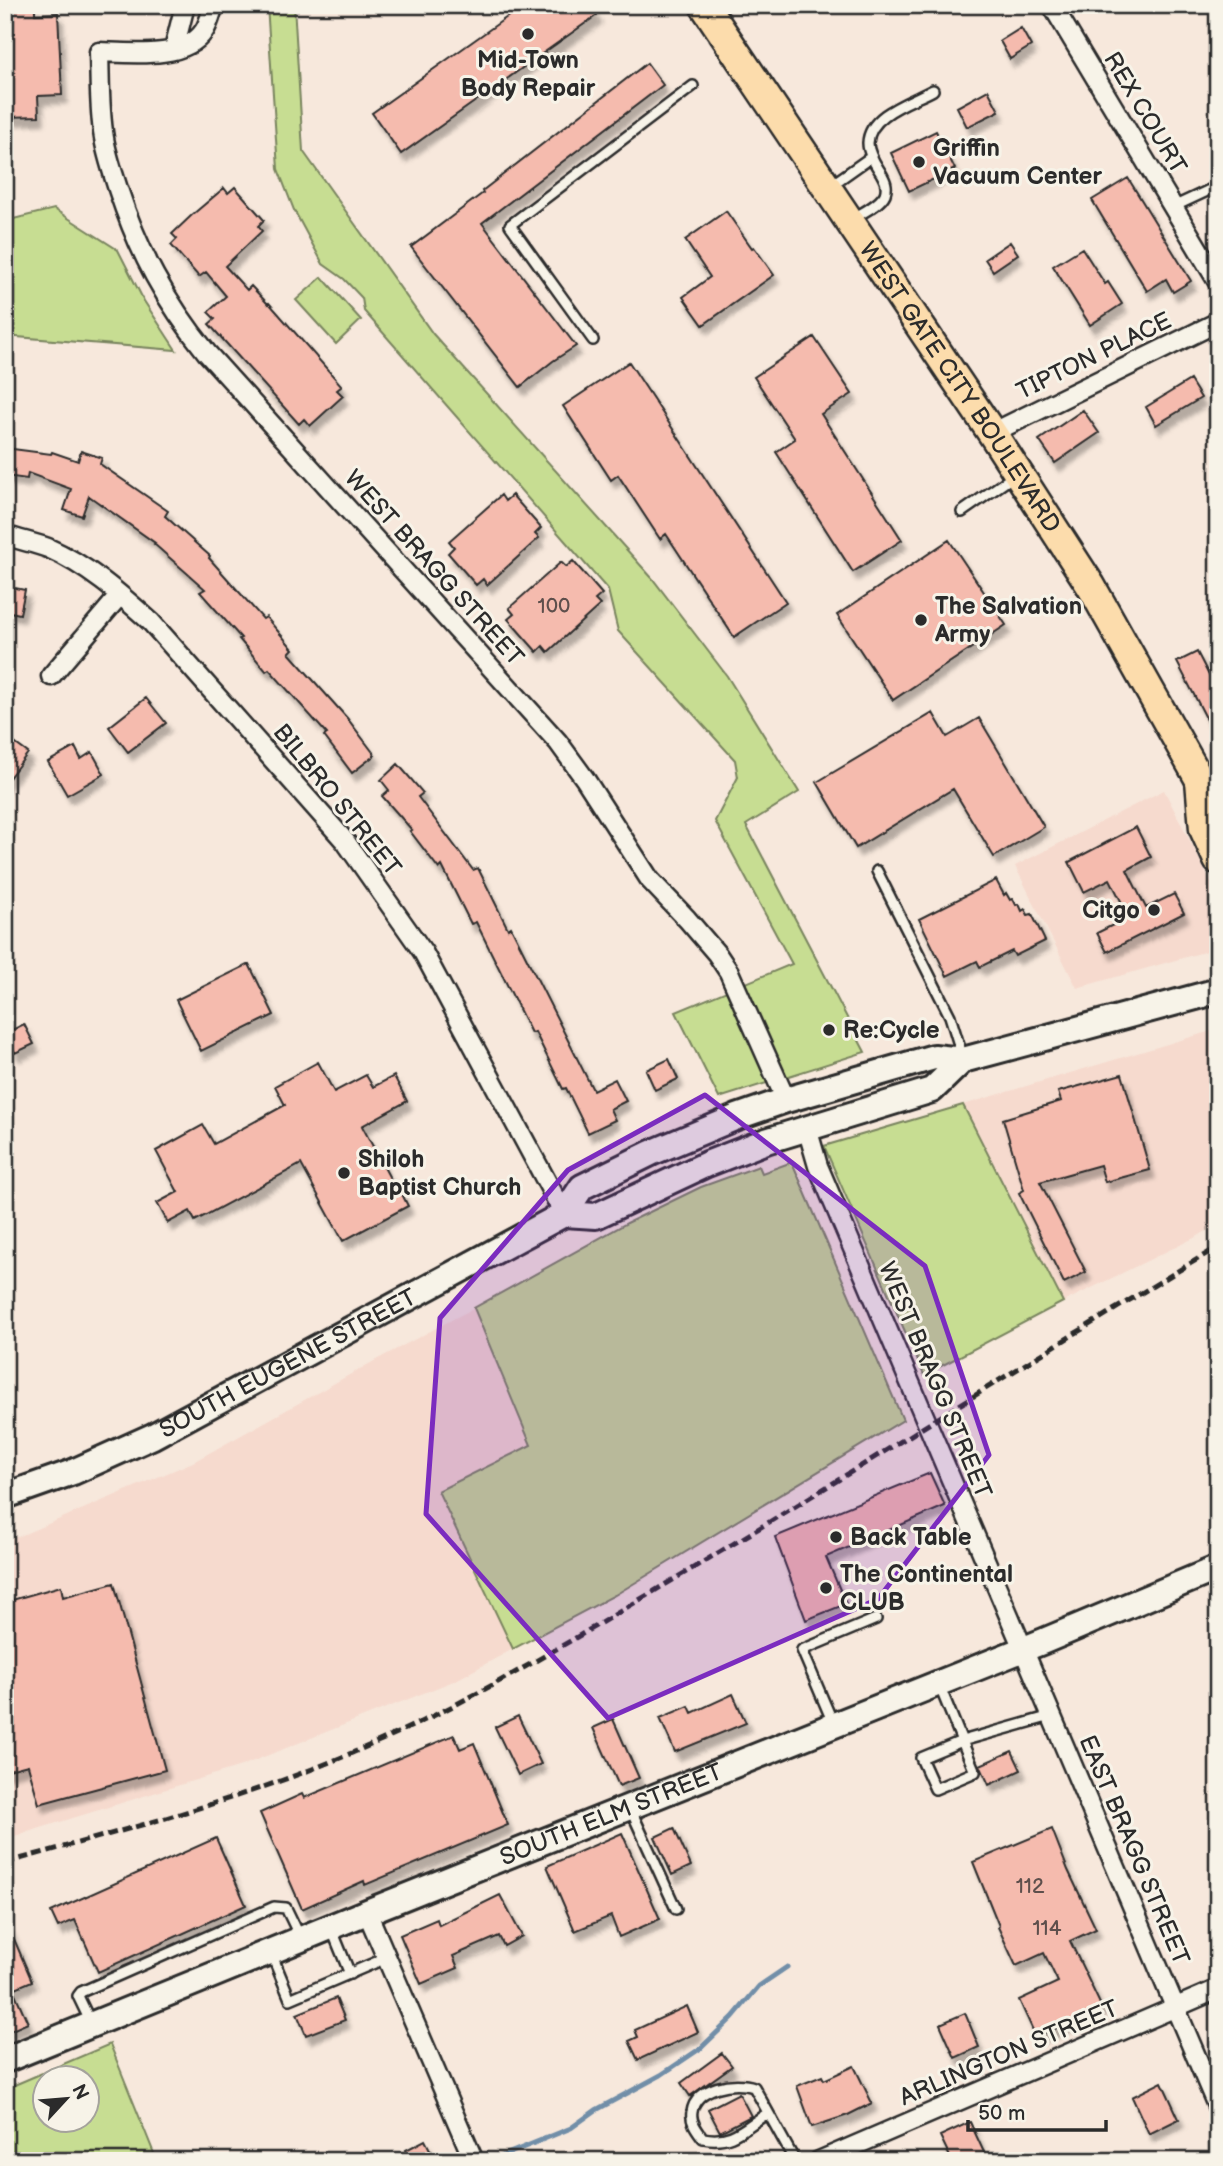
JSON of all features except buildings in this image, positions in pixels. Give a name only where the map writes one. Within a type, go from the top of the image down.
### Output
[{"type":"main road","name":"WEST GATE CITY BOULEVARD","points":[[704,5],[992,433],[1098,597],[1209,788],[1204,829],[1218,860]]},
{"type":"main road","name":"SOUTH EUGENE STREET","points":[[5,1496],[83,1468],[153,1436],[564,1213],[582,1187],[696,1134],[786,1100],[934,1057],[963,1060],[1218,991]]},
{"type":"main road","name":"SOUTH EUGENE STREET","points":[[564,1213],[596,1216],[707,1164],[807,1128],[932,1090],[963,1060]]},
{"type":"main road","name":"SOUTH ELM STREET","points":[[5,2060],[1022,1650],[1218,1567]]},
{"type":"street","points":[[185,5],[174,49],[191,45],[205,30],[214,5]]},
{"type":"street","name":"REX COURT","points":[[1052,5],[1218,282]]},
{"type":"street","name":"WEST BRAGG STREET","points":[[174,49],[150,54],[99,52],[103,136],[109,161],[136,242],[177,315],[207,353],[558,742],[650,880],[687,919],[729,972],[786,1100]]},
{"type":"street","name":"TIPTON PLACE","points":[[992,433],[1218,322]]},
{"type":"street","name":"BILBRO STREET","points":[[5,536],[47,548],[85,568],[151,622],[345,841],[423,952],[564,1213]]},
{"type":"street","points":[[51,676],[120,595]]},
{"type":"street","name":"WEST BRAGG STREET","points":[[807,1128],[818,1166],[1022,1650]]},
{"type":"street","name":"EAST BRAGG STREET","points":[[1022,1650],[1218,2108]]},
{"type":"street","points":[[367,1912],[474,2161]]},
{"type":"street","name":"ARLINGTON STREET","points":[[819,2161],[1218,1989]]},
{"type":"lane","points":[[593,340],[510,225],[693,86]]},
{"type":"lane","points":[[849,221],[882,199],[887,191],[886,182],[871,156],[868,141],[874,126],[884,115],[933,90]]},
{"type":"lane","points":[[827,188],[871,156]]},
{"type":"lane","points":[[1172,207],[1218,186]]},
{"type":"lane","points":[[962,512],[1018,473]]},
{"type":"lane","points":[[877,871],[950,1016],[963,1060]]},
{"type":"lane","points":[[834,1725],[802,1650],[876,1619]]},
{"type":"lane","points":[[938,1683],[962,1741],[975,1772],[935,1789],[922,1758],[962,1741],[1051,1716]]},
{"type":"lane","points":[[630,1807],[676,1909]]},
{"type":"lane","points":[[92,2025],[78,1996],[81,1992],[274,1907],[286,1908],[301,1939]]},
{"type":"lane","points":[[330,1927],[350,1974]]},
{"type":"lane","points":[[271,1951],[290,1998],[386,1958]]},
{"type":"lane","points":[[768,2113],[745,2130],[718,2141],[703,2138],[694,2126],[691,2113],[705,2092],[734,2083],[754,2087],[795,2161]]},
{"type":"highlighted area","points":[[705,1095],[925,1266],[989,1455],[878,1599],[608,1718],[426,1514],[440,1318],[568,1170]]},
{"type":"shaded area","points":[[1164,790],[1218,896],[1218,948],[1077,988],[1015,866]]},
{"type":"shaded area","points":[[1218,1029],[1218,1224],[1063,1302],[963,1105]]},
{"type":"shaded area","points":[[474,1308],[531,1445],[438,1491],[513,1649],[456,1680],[241,1766],[5,1839],[5,1540],[193,1462]]},
{"type":"green space","points":[[267,5],[294,5],[303,151],[433,334],[652,578],[727,676],[799,792],[746,825],[865,1052],[719,1098],[676,1012],[792,964],[715,821],[738,777],[735,760],[618,631],[608,590],[364,311],[362,298],[344,279],[323,264],[294,210],[278,169]]},
{"type":"green space","points":[[54,209],[118,250],[144,301],[176,350],[5,336],[5,221]]},
{"type":"green space","points":[[322,277],[361,320],[336,344],[296,300]]},
{"type":"green space","points":[[963,1105],[1063,1302],[924,1375],[824,1146]]},
{"type":"green space","points":[[792,1162],[903,1420],[615,1595],[513,1649],[438,1491],[531,1445],[474,1308],[627,1223],[701,1187],[759,1166],[762,1173]]},
{"type":"green space","points":[[110,2044],[157,2161],[5,2161],[5,2089],[32,2077],[32,2134],[102,2134],[102,2064],[63,2064]]},
{"type":"waterway","points":[[500,2157],[571,2128],[596,2110],[661,2075],[701,2048],[733,2017],[759,1986],[787,1967]]},
{"type":"railway","points":[[5,1863],[194,1810],[286,1779],[377,1742],[452,1707],[560,1647],[736,1542],[1218,1247]]},
{"type":"place","name":"Mid-Town Body Repair","points":[[528,34]]},
{"type":"place","name":"Griffin Vacuum Center","points":[[919,162]]},
{"type":"place","name":"The Salvation Army","points":[[921,620]]},
{"type":"place","name":"Citgo","points":[[1154,910]]},
{"type":"place","name":"Re:Cycle","points":[[829,1030]]},
{"type":"place","name":"Shiloh Baptist Church","points":[[344,1173]]},
{"type":"place","name":"Back Table","points":[[836,1537]]},
{"type":"place","name":"The Continental CLUB","points":[[826,1588]]}]
